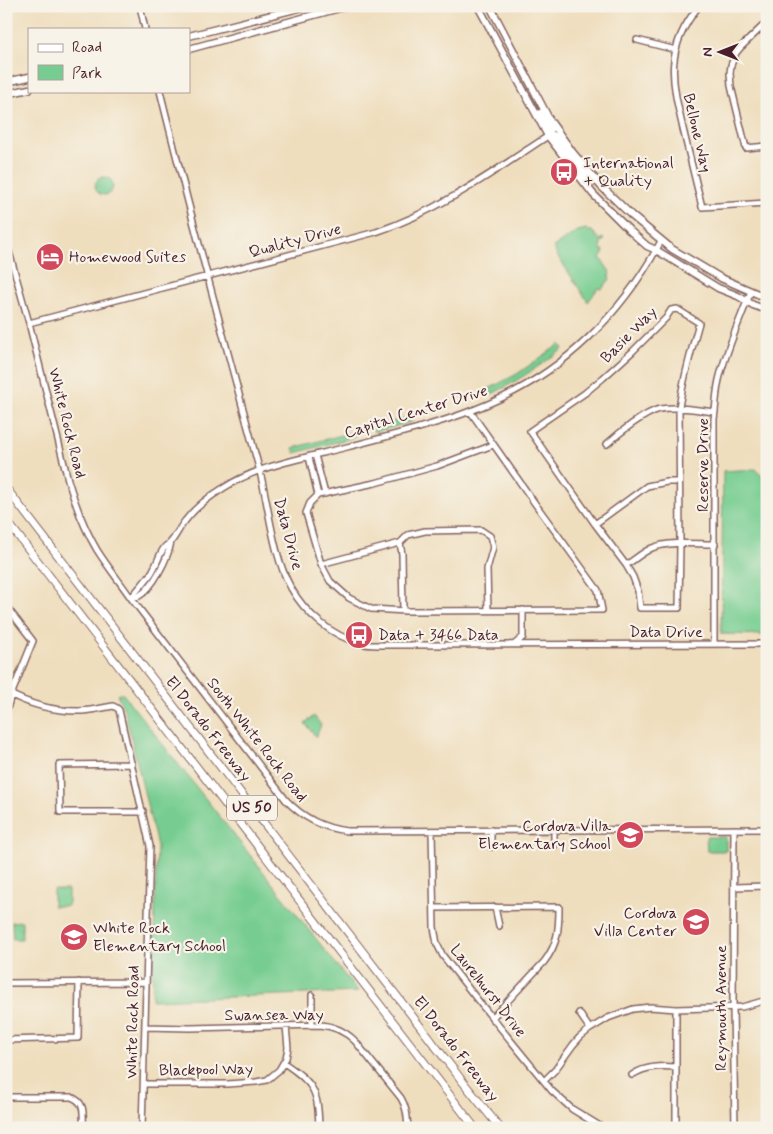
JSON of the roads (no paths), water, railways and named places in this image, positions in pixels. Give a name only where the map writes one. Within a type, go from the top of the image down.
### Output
[{"type":"highway","name":"El Dorado Freeway","points":[[6,488],[500,1128]]},
{"type":"highway","name":"El Dorado Freeway","points":[[6,520],[348,961],[474,1128]]},
{"type":"main road","points":[[190,36],[307,6]]},
{"type":"main road","points":[[190,48],[347,6]]},
{"type":"main road","points":[[478,6],[548,136],[593,194],[647,246],[718,288],[767,310]]},
{"type":"main road","points":[[490,6],[554,127],[572,153],[600,186],[661,241],[722,278],[767,298]]},
{"type":"main road","points":[[6,82],[28,77]]},
{"type":"main road","points":[[20,91],[28,85]]},
{"type":"main road","points":[[519,85],[533,102],[549,128],[554,127]]},
{"type":"main road","points":[[6,94],[28,89]]},
{"type":"main road","points":[[548,136],[553,135],[584,175],[600,186]]},
{"type":"street","points":[[140,6],[145,28]]},
{"type":"street","name":"Bellone Way","points":[[700,6],[684,29],[676,50],[673,72],[675,96],[702,207],[767,202]]},
{"type":"street","points":[[767,22],[736,53],[730,73],[731,86],[746,148],[767,146]]},
{"type":"street","points":[[637,40],[676,50]]},
{"type":"street","name":"Data Drive","points":[[160,92],[224,344],[260,471],[279,559],[290,586],[305,608],[333,632],[354,642],[365,644],[767,644]]},
{"type":"street","name":"Quality Drive","points":[[29,323],[376,232],[436,207],[548,136]]},
{"type":"street","name":"White Rock Road","points":[[6,241],[29,323],[74,502],[96,548],[131,598]]},
{"type":"street","name":"Capital Center Drive","points":[[131,598],[152,572],[165,548],[187,518],[222,488],[260,471],[470,412],[528,384],[558,364],[600,326],[624,298],[646,268],[661,241]]},
{"type":"street","name":"Reserve Drive","points":[[714,644],[715,412],[723,367],[751,291]]},
{"type":"street","name":"Basie Way","points":[[677,309],[700,323],[681,391],[679,408],[679,608],[640,608],[638,592],[633,577],[530,431],[585,393],[632,352],[666,318],[671,310],[677,309]]},
{"type":"street","points":[[607,444],[646,415],[661,409],[679,408],[715,412]]},
{"type":"street","points":[[470,412],[598,590],[602,610],[403,611],[371,609],[349,598],[330,581],[321,564],[306,513],[310,504],[318,495],[376,483],[431,468],[493,445]]},
{"type":"street","points":[[315,455],[325,494]]},
{"type":"street","points":[[309,457],[318,495]]},
{"type":"street","points":[[595,524],[647,486],[679,482]]},
{"type":"street","points":[[321,564],[400,543],[408,536],[425,531],[481,530],[490,536],[493,547],[487,569],[488,610]]},
{"type":"street","points":[[400,543],[402,554],[403,611]]},
{"type":"street","points":[[626,566],[653,548],[664,545],[715,544]]},
{"type":"street","name":"South White Rock Road","points":[[131,598],[286,800],[297,811],[313,822],[333,829],[358,831],[767,829]]},
{"type":"street","points":[[6,606],[33,641],[9,694],[6,712]]},
{"type":"street","points":[[514,644],[523,637],[523,610]]},
{"type":"street","name":"White Rock Road","points":[[9,694],[38,705],[58,709],[78,711],[113,706],[119,710],[150,846],[142,1128]]},
{"type":"street","points":[[132,764],[59,765],[60,812],[142,811]]},
{"type":"street","name":"Reymouth Avenue","points":[[734,829],[733,1007],[735,1128]]},
{"type":"street","points":[[491,830],[491,847]]},
{"type":"street","points":[[554,830],[554,846]]},
{"type":"street","name":"Laurelhurst Drive","points":[[432,831],[435,934],[437,944],[443,956],[544,1082],[572,1109],[603,1128]]},
{"type":"street","points":[[734,887],[767,886]]},
{"type":"street","points":[[495,907],[499,926]]},
{"type":"street","points":[[434,908],[558,908],[559,926],[556,942],[548,958],[492,1018]]},
{"type":"street","points":[[6,1040],[78,1038],[79,982]]},
{"type":"street","points":[[6,983],[146,982]]},
{"type":"street","points":[[312,995],[312,1025]]},
{"type":"street","points":[[544,1082],[573,1045],[590,1028],[608,1018],[633,1009],[650,1007],[676,1009],[733,1007],[748,1006],[767,1000]]},
{"type":"street","points":[[676,1009],[676,1128]]},
{"type":"street","points":[[579,1013],[590,1028]]},
{"type":"street","name":"Swansea Way","points":[[145,1027],[190,1028],[312,1025],[338,1028],[355,1041],[404,1103],[407,1112],[408,1128]]},
{"type":"street","points":[[286,1026],[288,1053],[284,1063],[303,1076],[315,1092],[318,1105],[319,1128]]},
{"type":"street","name":"Blackpool Way","points":[[144,1084],[256,1082],[267,1080],[284,1063]]},
{"type":"street","points":[[632,1074],[652,1067],[676,1067]]},
{"type":"street","points":[[6,1097],[71,1097],[76,1099],[82,1106],[83,1128]]},
{"type":"place","name":"International + Quality","points":[[564,172]]},
{"type":"place","name":"Homewood Suites","points":[[50,257]]},
{"type":"place","name":"Data + 3466 Data","points":[[359,635]]},
{"type":"place","name":"Cordova Villa Elementary School","points":[[630,835]]},
{"type":"place","name":"Cordova Villa Center","points":[[696,922]]},
{"type":"place","name":"White Rock Elementary School","points":[[74,937]]}]
